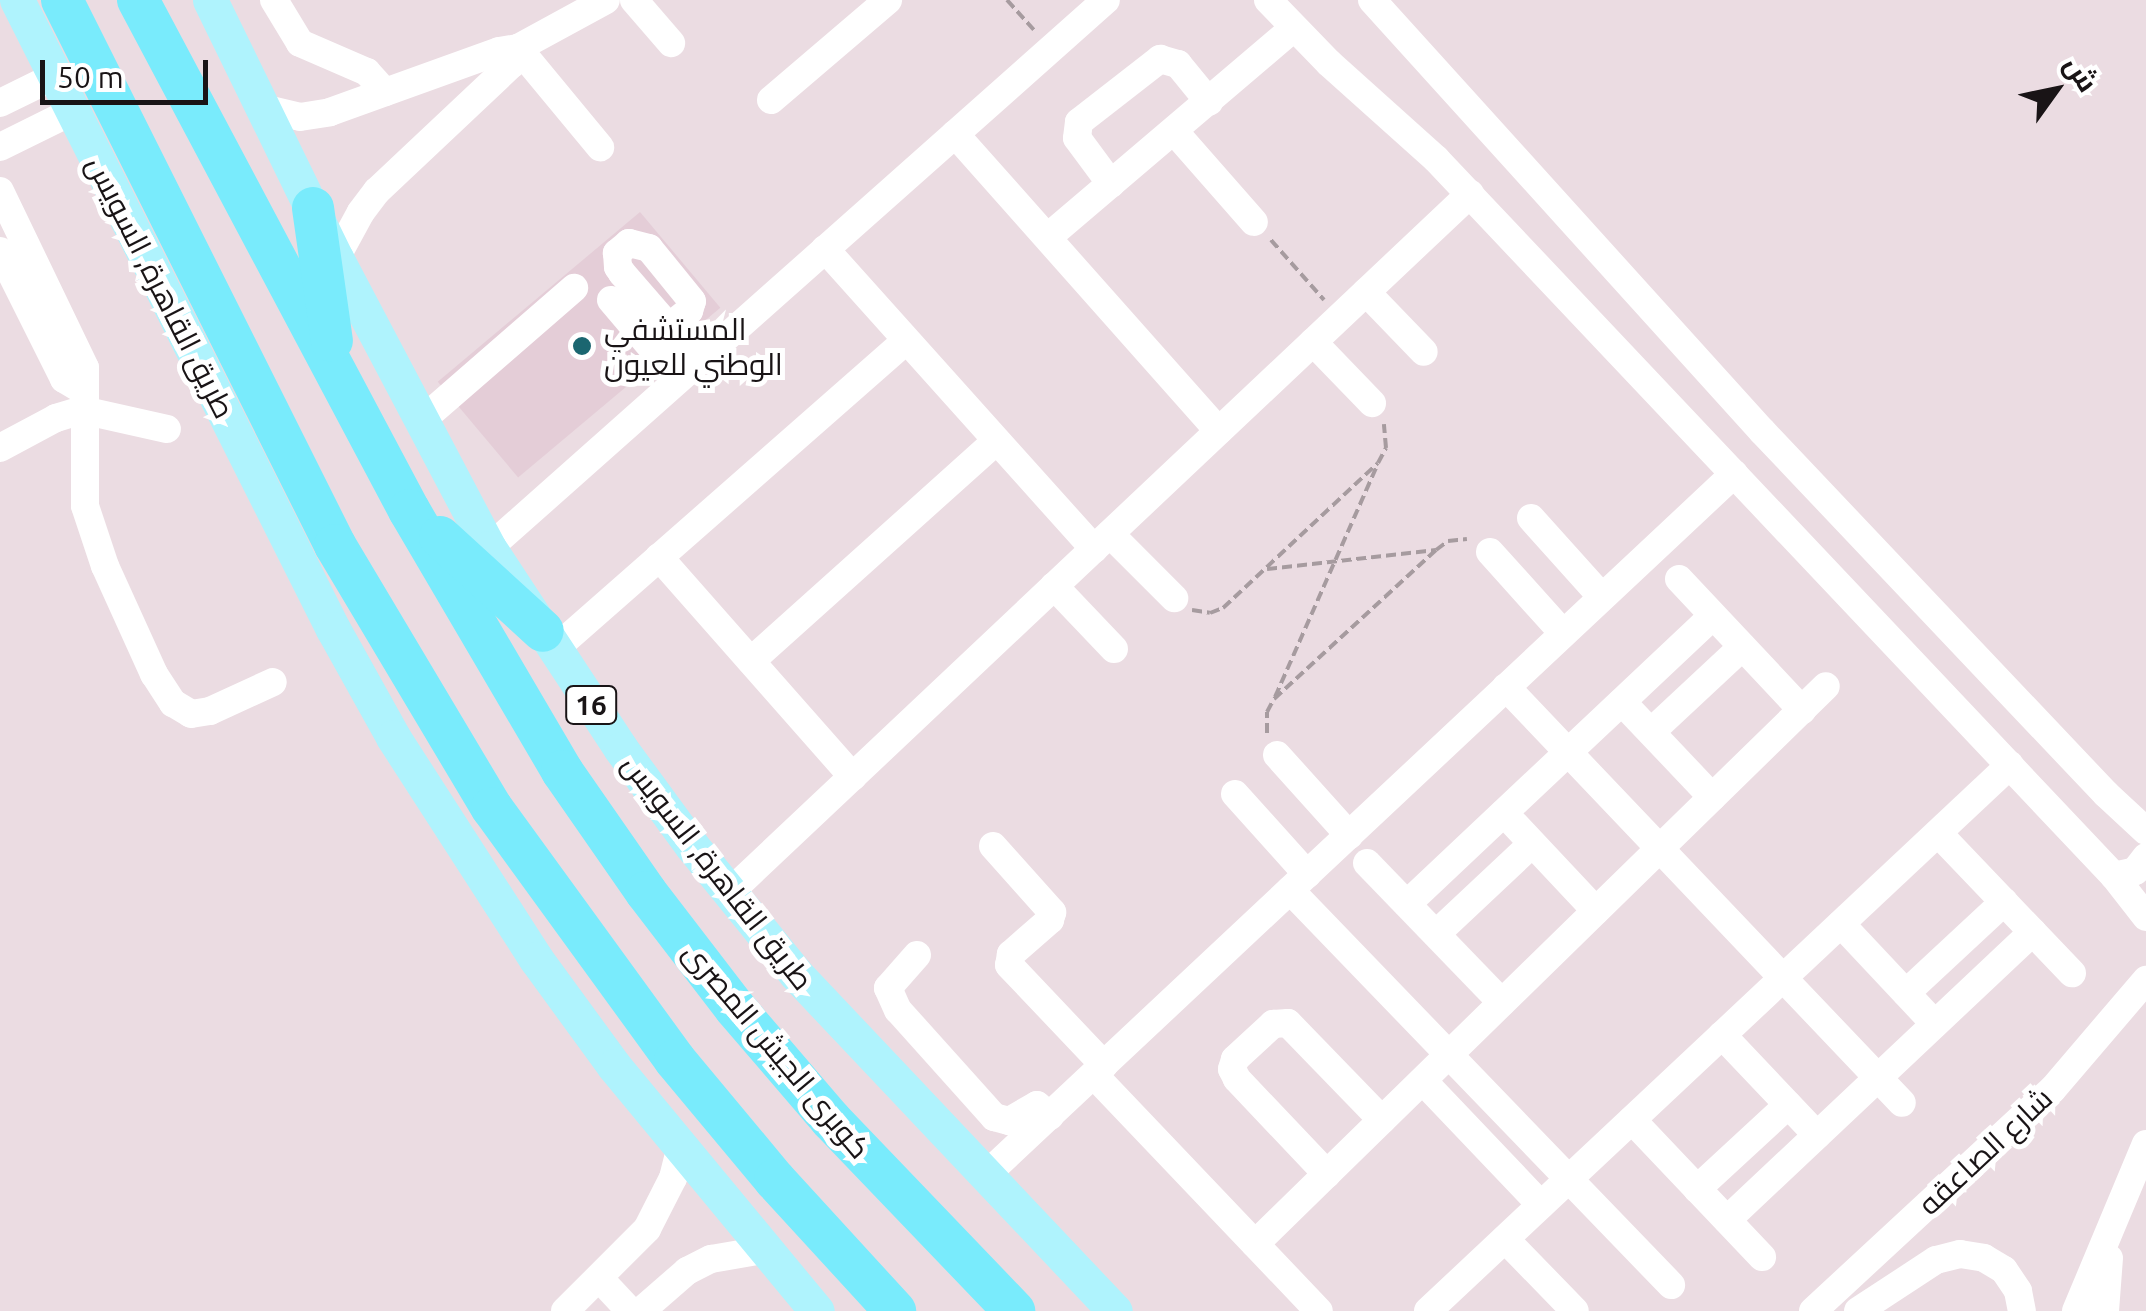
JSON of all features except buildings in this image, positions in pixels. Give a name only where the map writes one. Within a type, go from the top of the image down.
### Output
[{"type":"highway","name":"طريق القاهرة, السويس","points":[[62,0],[335,545],[492,808],[581,936],[676,1060],[775,1180],[895,1311]]},
{"type":"highway","name":"16","points":[[138,0],[409,510],[549,640]]},
{"type":"highway","name":"16","points":[[314,208],[337,371]]},
{"type":"highway","name":"كوبرى الجيش المصرى","points":[[409,510],[562,771],[646,892],[736,1008],[831,1120],[1014,1311]]},
{"type":"main road","name":"طريق القاهرة, السويس","points":[[17,0],[333,630],[393,738],[536,959],[680,1150],[817,1311]]},
{"type":"main road","name":"طريق القاهرة, السويس","points":[[210,0],[336,258],[489,548],[633,765],[729,893],[832,1014],[1111,1309]]},
{"type":"street","points":[[274,0],[300,43],[368,72],[385,92]]},
{"type":"street","points":[[262,108],[287,116],[315,116],[518,48],[606,0]]},
{"type":"street","points":[[634,0],[672,43]]},
{"type":"street","points":[[771,100],[888,0]]},
{"type":"street","points":[[489,548],[1106,0]]},
{"type":"street","points":[[1268,0],[1470,194],[2114,876],[2146,918]]},
{"type":"street","points":[[1372,0],[1802,474],[2106,794],[2146,830]]},
{"type":"street","points":[[1048,237],[1294,28]]},
{"type":"street","points":[[518,48],[600,147]]},
{"type":"street","points":[[336,258],[360,212],[512,64],[518,48]]},
{"type":"street","points":[[1111,184],[1077,138],[1079,122],[1160,59],[1178,64],[1209,102]]},
{"type":"street","points":[[0,103],[55,76]]},
{"type":"street","points":[[0,147],[73,111]]},
{"type":"street","points":[[1174,131],[1254,222]]},
{"type":"street","points":[[955,134],[1219,431]]},
{"type":"street","points":[[0,191],[78,344],[85,368],[85,506],[105,566],[154,674],[173,703],[190,714],[210,712],[274,682]]},
{"type":"street","points":[[729,893],[1470,194]]},
{"type":"street","points":[[826,249],[996,441],[1102,542],[1174,598]]},
{"type":"street","points":[[0,252],[64,379],[82,400],[166,430]]},
{"type":"street","points":[[421,420],[574,288]]},
{"type":"street","points":[[1366,292],[1424,352]]},
{"type":"street","points":[[611,300],[688,370]]},
{"type":"street","points":[[669,328],[688,370]]},
{"type":"street","points":[[549,640],[660,557],[906,341]]},
{"type":"street","points":[[1314,342],[1372,404]]},
{"type":"street","points":[[0,448],[82,400]]},
{"type":"street","points":[[751,661],[996,441]]},
{"type":"street","points":[[987,1174],[1734,474]]},
{"type":"street","points":[[1531,518],[1602,597]]},
{"type":"street","points":[[1490,552],[1564,634]]},
{"type":"street","points":[[660,557],[853,776]]},
{"type":"street","points":[[1678,579],[1802,710]]},
{"type":"street","points":[[1054,586],[1114,650]]},
{"type":"street","points":[[1407,904],[1714,616]]},
{"type":"street","points":[[1651,732],[1742,647]]},
{"type":"street","points":[[1255,1244],[1826,686]]},
{"type":"street","points":[[1506,687],[1902,1103]]},
{"type":"street","points":[[1622,702],[1712,797]]},
{"type":"street","points":[[1277,755],[1349,834]]},
{"type":"street","points":[[1444,1306],[1505,1239],[2010,766]]},
{"type":"street","points":[[1235,794],[1299,882],[1450,1054],[1671,1285]]},
{"type":"street","points":[[1504,813],[1596,911]]},
{"type":"street","points":[[1938,833],[2072,973]]},
{"type":"street","points":[[1436,934],[1532,844]]},
{"type":"street","points":[[993,846],[1052,912],[1050,920],[1010,954],[1009,965],[1318,1311]]},
{"type":"street","points":[[2114,876],[2135,870],[2146,857]]},
{"type":"street","points":[[1367,862],[1502,1003]]},
{"type":"street","points":[[1906,993],[2004,902]]},
{"type":"street","points":[[1840,924],[1935,1024]]},
{"type":"street","points":[[1727,1220],[2033,932]]},
{"type":"street","points":[[917,956],[888,988],[898,1010],[994,1117],[1009,1121],[1038,1105],[1050,1116]]},
{"type":"street","name":"شارع الصاعقه","points":[[1813,1311],[2052,1090],[2146,980]]},
{"type":"street","points":[[1327,1174],[1237,1080],[1232,1069],[1235,1059],[1272,1024],[1288,1023],[1382,1120]]},
{"type":"street","points":[[1722,1035],[1816,1135]]},
{"type":"street","points":[[1422,1081],[1541,1205]]},
{"type":"street","points":[[1698,1190],[1788,1105]]},
{"type":"street","points":[[1632,1120],[1762,1257]]},
{"type":"street","points":[[2076,1311],[2146,1145]]},
{"type":"street","points":[[566,1311],[647,1229],[673,1178],[680,1150]]},
{"type":"street","points":[[2105,1311],[2111,1233]]},
{"type":"street","points":[[1505,1239],[1575,1311]]},
{"type":"street","points":[[641,1311],[699,1265],[736,1252],[763,1250]]},
{"type":"street","points":[[1858,1311],[1936,1260],[1960,1254],[1984,1258],[2004,1270],[2018,1291],[2022,1311]]},
{"type":"street","points":[[600,1278],[630,1311]]},
{"type":"path","points":[[1007,0],[1051,48]]},
{"type":"path","points":[[1254,222],[1339,318]]},
{"type":"path","points":[[1277,755],[1266,728],[1274,699],[1378,463],[1386,432],[1372,404]]},
{"type":"path","points":[[1174,598],[1184,607],[1210,612],[1223,608],[1378,463]]},
{"type":"path","points":[[1274,699],[1448,541],[1463,538],[1478,542],[1490,552]]},
{"type":"path","points":[[1264,569],[1436,550]]},
{"type":"shaded area","name":"المستشفي الوطني للعيون","points":[[640,212],[720,308],[518,477],[438,382]]},
{"type":"place","name":"المستشفي الوطني للعيون","points":[[582,346]]}]
